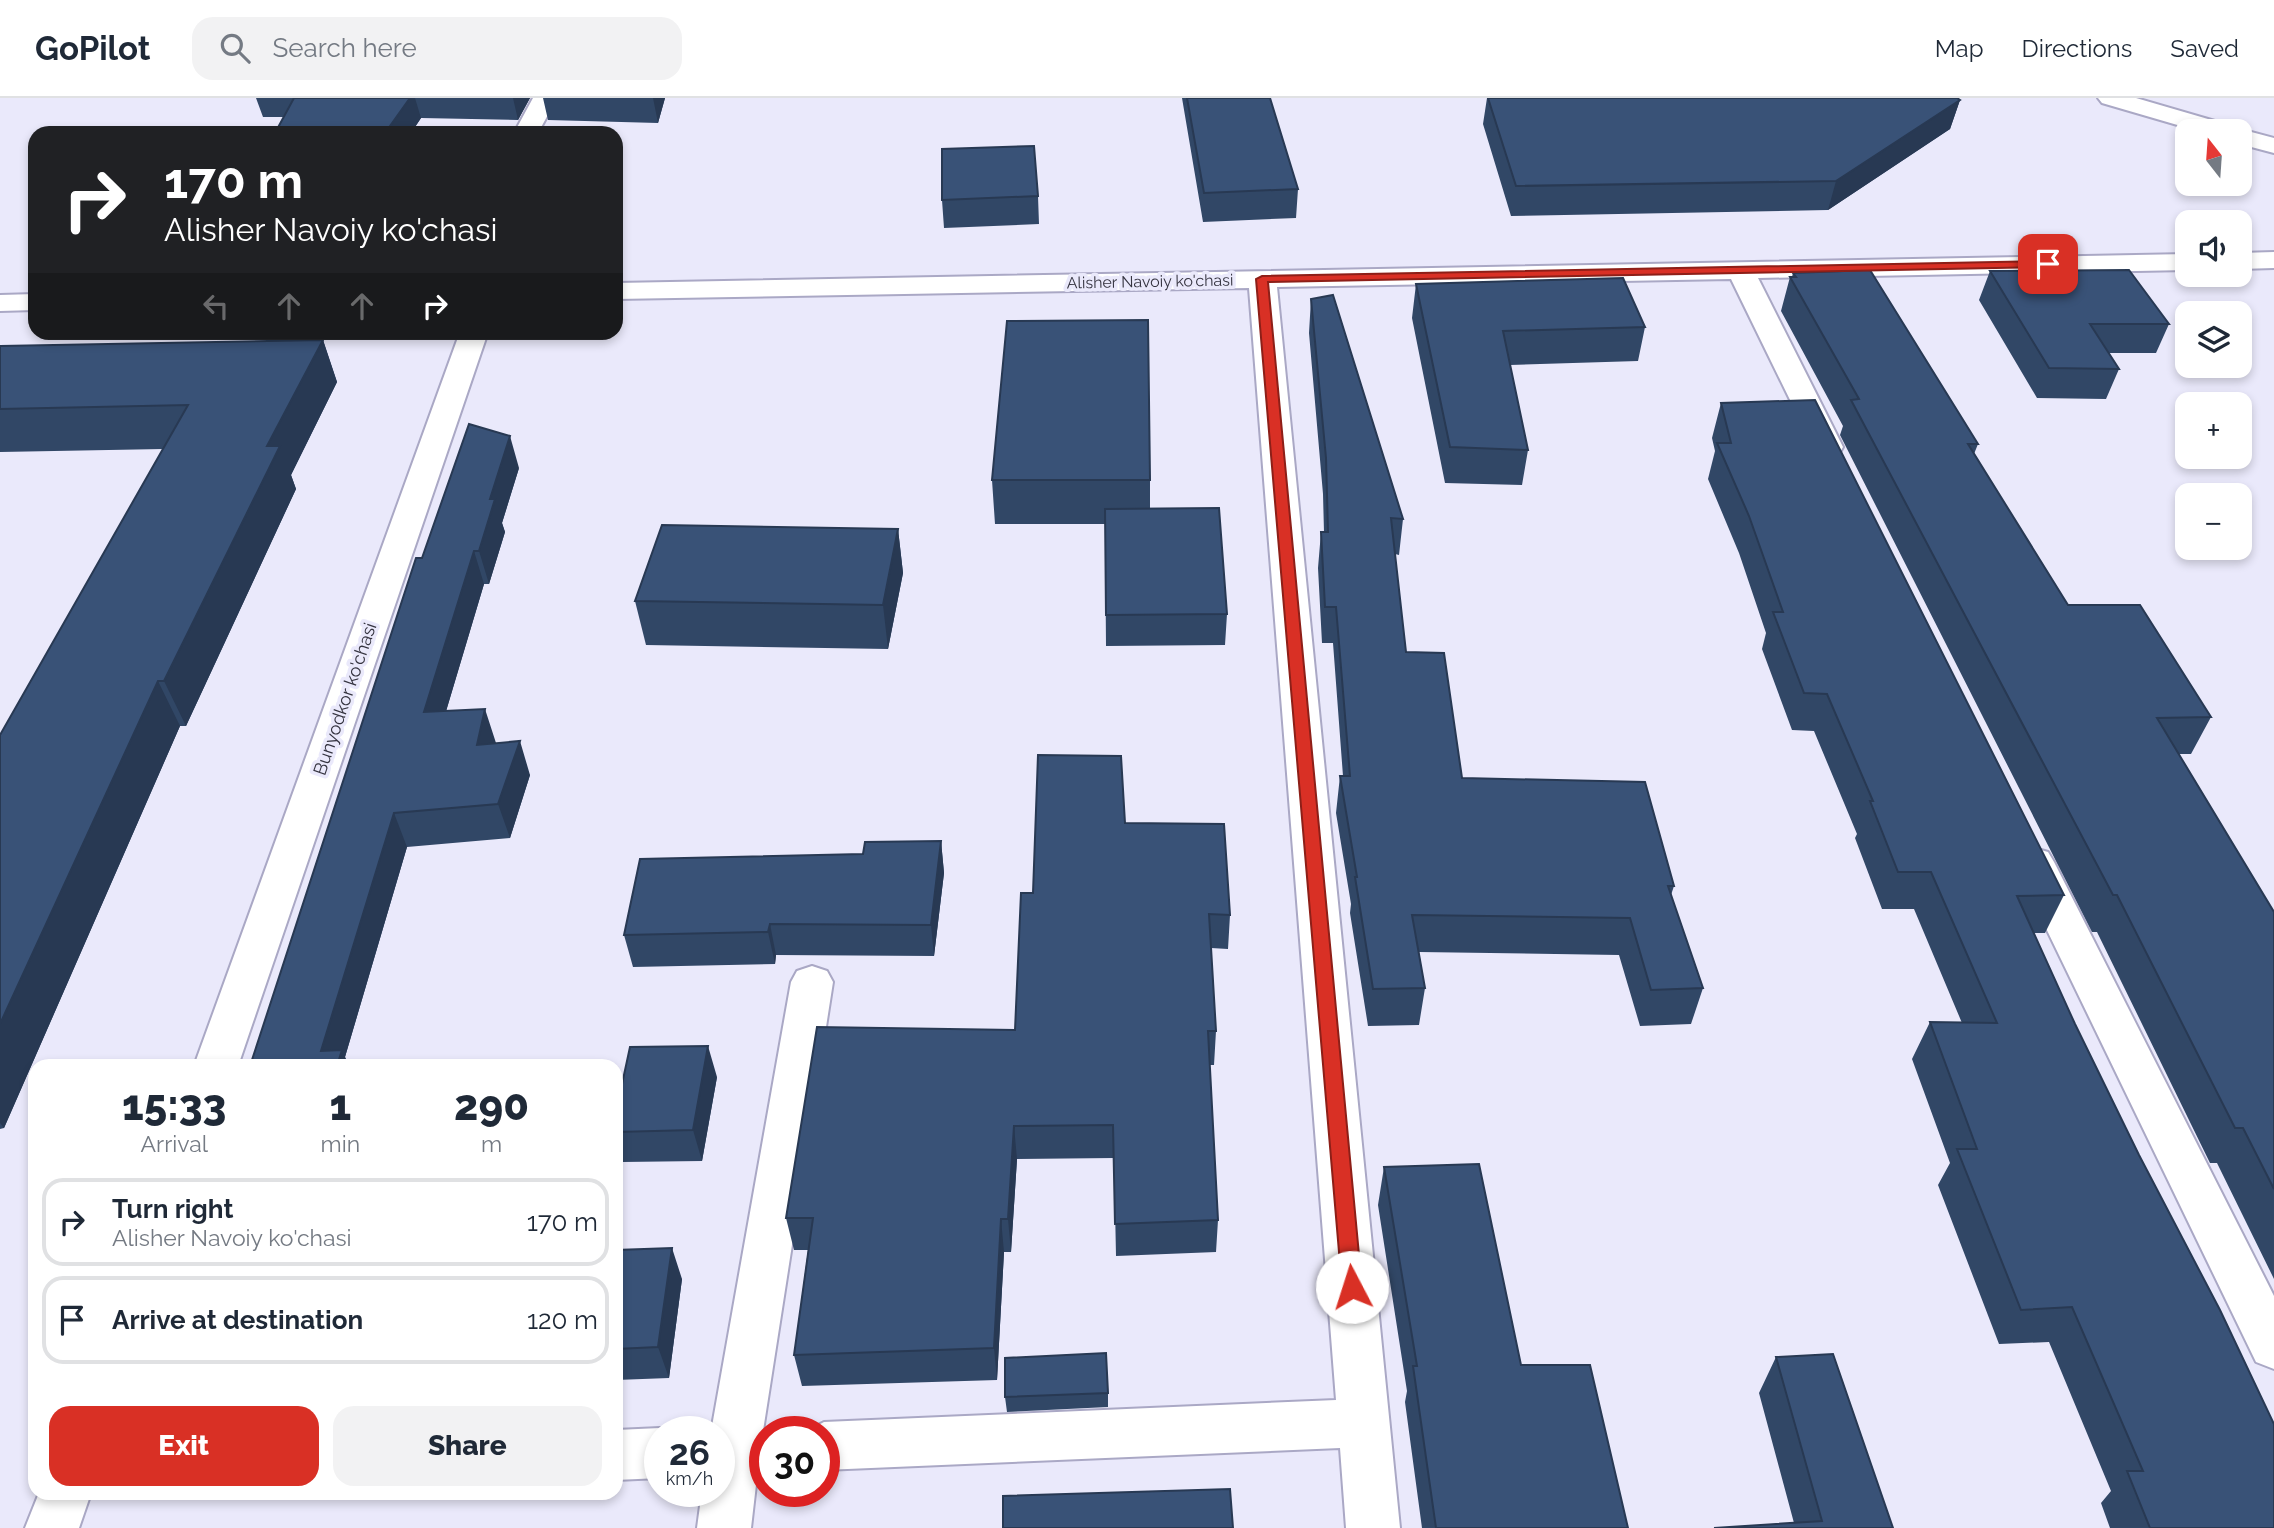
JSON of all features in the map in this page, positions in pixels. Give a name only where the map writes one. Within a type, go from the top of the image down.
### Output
[{"type":"street","points":[[530,126],[545,98]]},
{"type":"street","points":[[2110,98],[2182,119]]},
{"type":"street","points":[[2252,140],[2274,146]]},
{"type":"street","points":[[2252,261],[2274,260]]},
{"type":"street","name":"Alisher Navoiy ko'chasi","points":[[623,291],[2175,262]]},
{"type":"street","points":[[1740,270],[1845,483]]},
{"type":"street","points":[[1262,279],[1373,1528]]},
{"type":"street","points":[[0,303],[28,302]]},
{"type":"street","name":"Bunyodkor ko'chasi","points":[[218,1059],[471,340]]},
{"type":"street","points":[[2019,833],[2274,1346]]},
{"type":"street","points":[[724,1528],[739,1450],[812,982]]},
{"type":"street","points":[[840,1445],[1364,1423]]},
{"type":"street","points":[[623,1455],[644,1454]]},
{"type":"street","points":[[52,1528],[62,1500]]},
{"type":"building","points":[[294,98],[410,98],[390,126],[279,126]]},
{"type":"building","points":[[1187,98],[1270,98],[1298,189],[1204,193]]},
{"type":"building","points":[[1488,98],[1960,100],[1836,181],[1516,186]]},
{"type":"building","points":[[1034,146],[1038,196],[942,200],[942,149]]},
{"type":"building","points":[[1870,270],[1978,444],[1968,444],[2068,605],[2140,605],[2211,717],[2157,718],[2274,912],[2274,1189],[2243,1128],[2235,1128],[2117,895],[2113,895],[1851,400],[1859,399],[1790,277],[1796,277],[1793,273]]},
{"type":"building","points":[[2129,270],[2169,324],[2090,324],[2119,369],[2049,368],[1990,271]]},
{"type":"building","points":[[1623,278],[1645,327],[1503,331],[1528,450],[1450,447],[1416,284]]},
{"type":"building","points":[[1333,295],[1403,519],[1391,518],[1406,652],[1444,653],[1462,778],[1645,782],[1674,886],[1668,886],[1703,988],[1651,990],[1630,918],[1412,915],[1425,988],[1373,989],[1340,776],[1350,776],[1336,607],[1325,607],[1321,532],[1328,532],[1326,458],[1311,299]]},
{"type":"building","points":[[1148,320],[1150,480],[992,480],[1007,321]]},
{"type":"building","points":[[323,340],[267,446],[280,446],[164,681],[158,681],[0,1024],[0,735],[188,405],[0,409],[0,346]]},
{"type":"building","points":[[1815,400],[2064,895],[2017,896],[2075,1024],[2139,1155],[2220,1310],[2274,1424],[2274,1528],[2150,1528],[2127,1471],[2143,1471],[2072,1307],[2021,1310],[1957,1149],[1977,1149],[1930,1022],[1997,1023],[1931,872],[1898,872],[1870,801],[1873,801],[1827,694],[1804,693],[1773,612],[1783,612],[1749,516],[1717,443],[1731,443],[1721,403]]},
{"type":"building","points":[[469,424],[510,436],[490,499],[495,499],[479,551],[474,551],[424,712],[485,709],[477,745],[520,741],[498,804],[394,813],[321,1051],[342,1050],[339,1059],[252,1059],[416,558],[422,558]]},
{"type":"building","points":[[1219,508],[1227,614],[1106,615],[1105,509]]},
{"type":"building","points":[[662,525],[898,529],[883,605],[635,601]]},
{"type":"building","points":[[1038,755],[1121,756],[1125,823],[1224,824],[1230,915],[1209,914],[1216,1031],[1208,1031],[1218,1220],[1115,1224],[1113,1125],[1014,1126],[1008,1219],[1001,1219],[994,1348],[794,1355],[813,1218],[786,1218],[817,1027],[1015,1030],[1021,893],[1033,893]]},
{"type":"building","points":[[941,841],[931,925],[770,924],[768,932],[624,935],[640,859],[863,854],[865,842]]},
{"type":"building","points":[[708,1046],[693,1130],[623,1132],[623,1080],[630,1047]]},
{"type":"building","points":[[1479,1164],[1521,1365],[1590,1365],[1628,1528],[1436,1528],[1413,1366],[1417,1366],[1384,1167]]},
{"type":"building","points":[[672,1248],[658,1347],[623,1349],[623,1250]]},
{"type":"building","points":[[1106,1353],[1108,1393],[1005,1397],[1005,1358]]},
{"type":"building","points":[[1833,1354],[1893,1528],[1714,1528],[1822,1521],[1776,1357]]},
{"type":"building","points":[[1230,1489],[1233,1528],[1003,1528],[1003,1496]]},
{"type":"route","points":[[1352,1287],[1262,279],[2048,264]]}]
